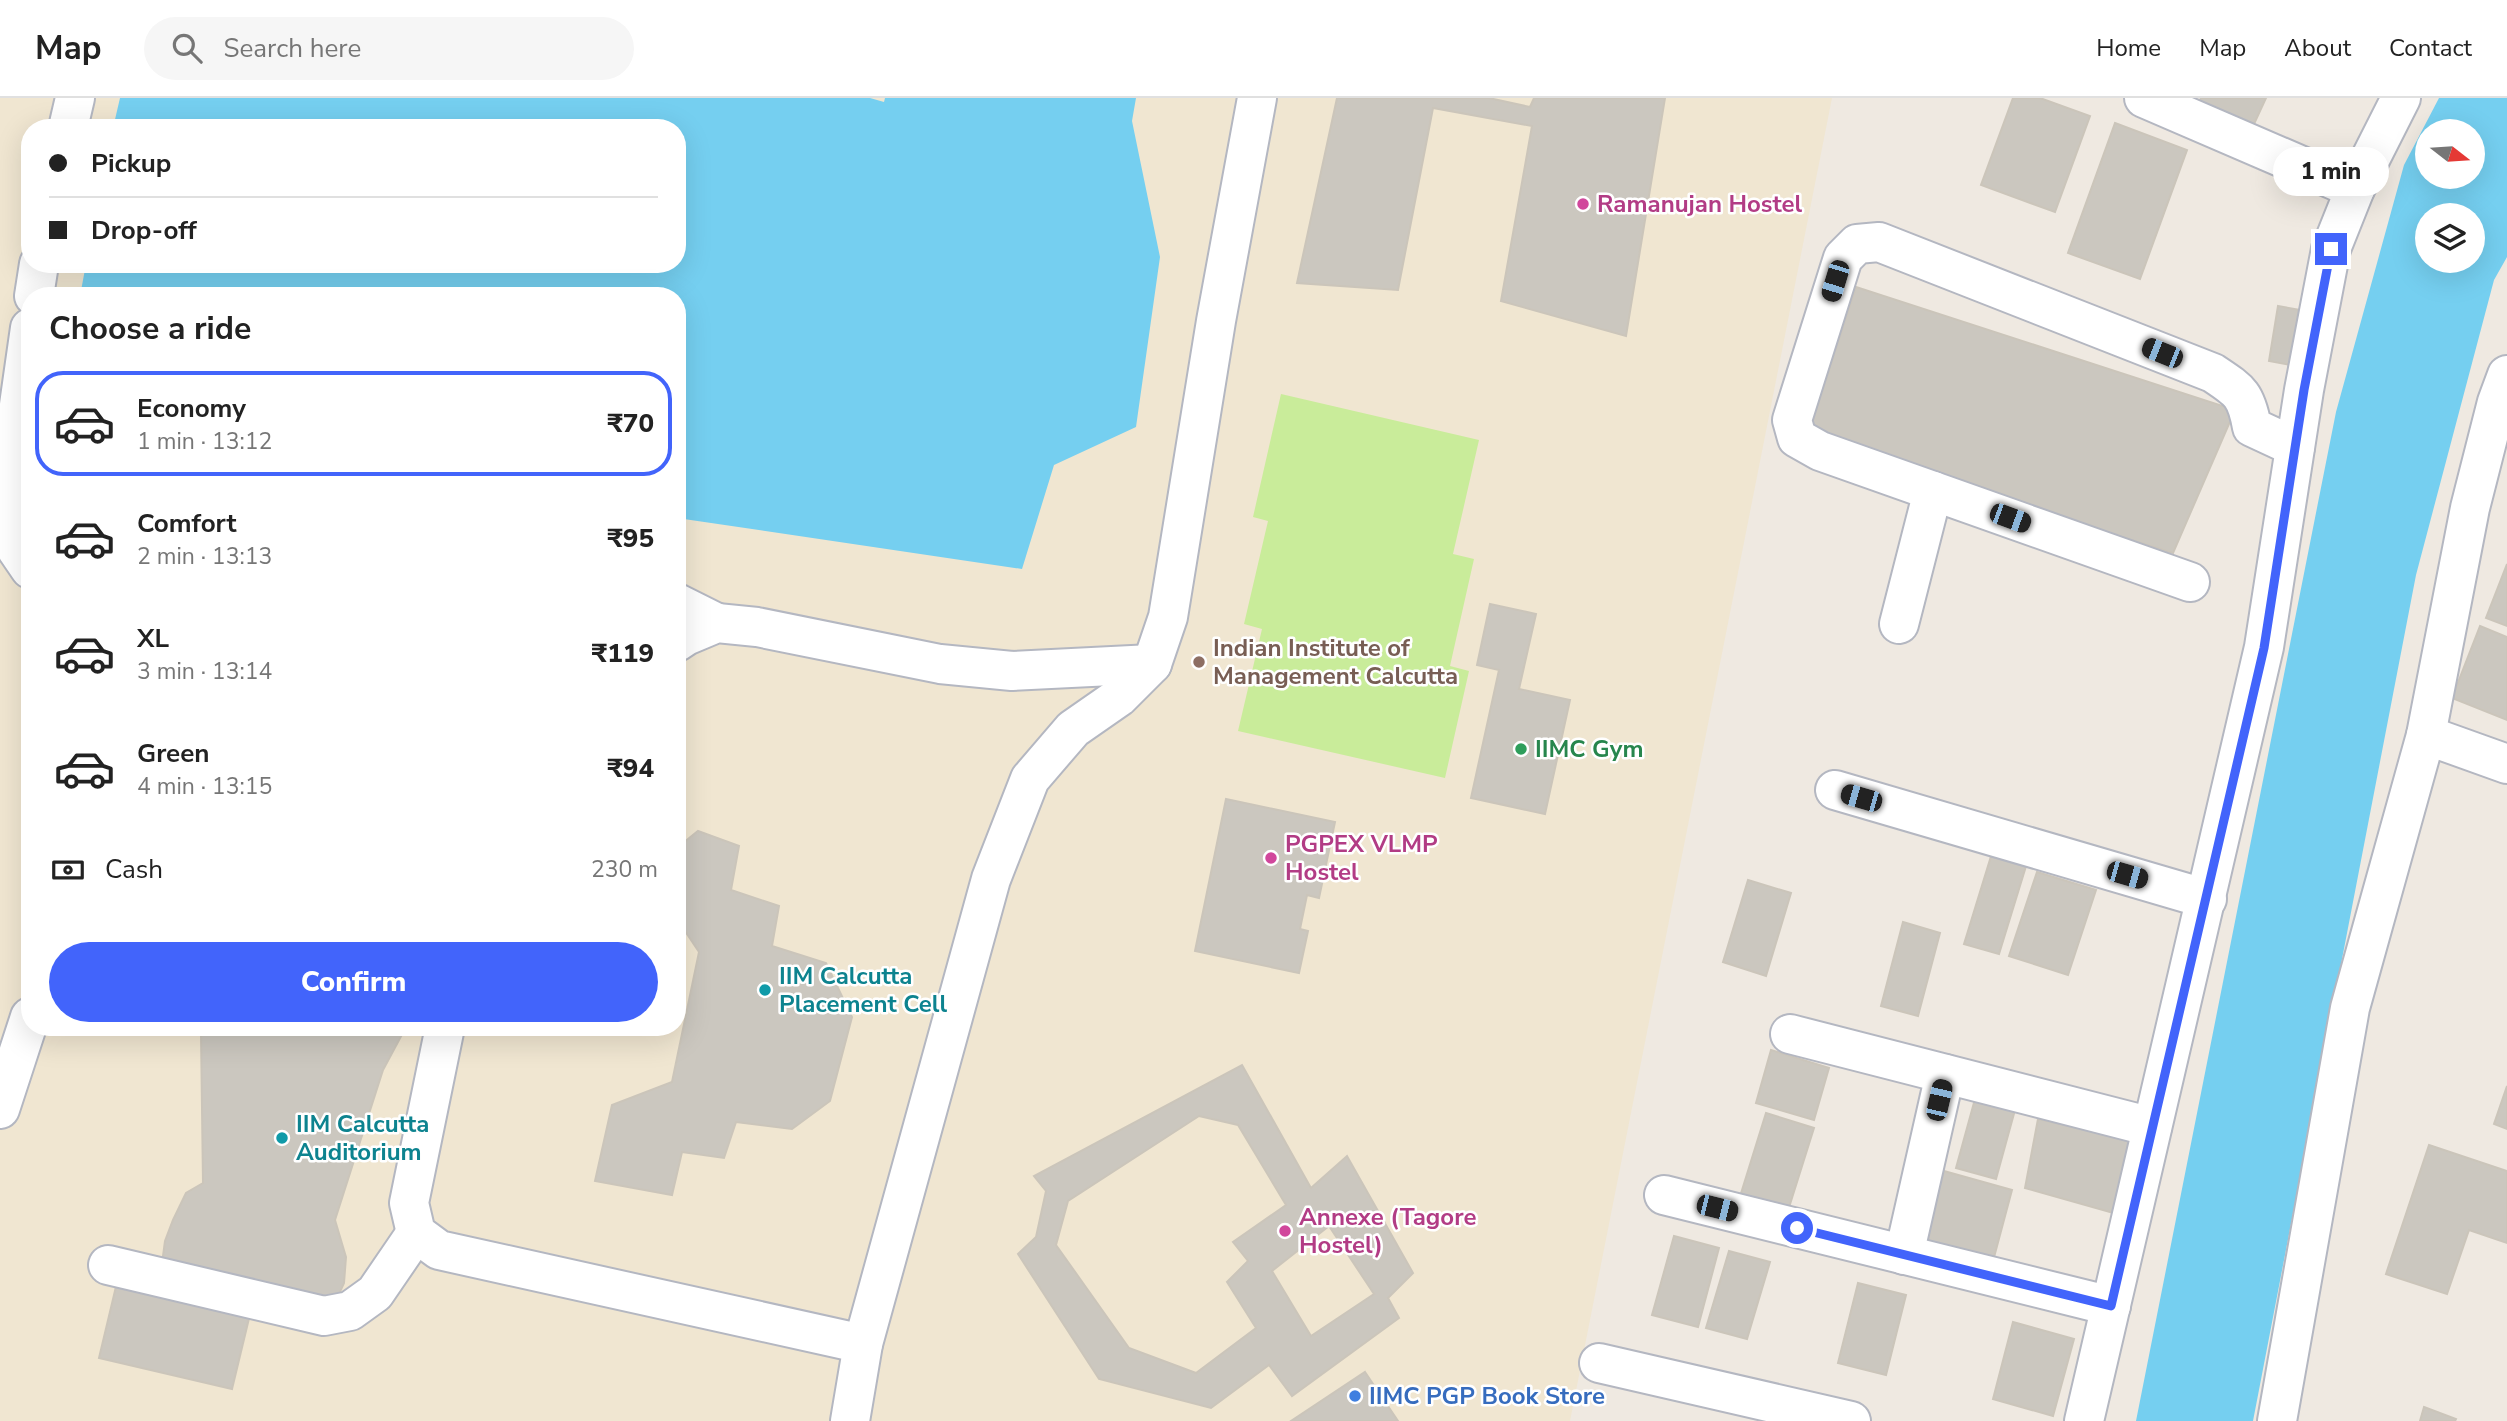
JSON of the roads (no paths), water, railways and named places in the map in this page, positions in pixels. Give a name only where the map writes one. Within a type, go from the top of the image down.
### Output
[{"type":"street","points":[[70,119],[75,98]]},
{"type":"street","points":[[850,1421],[863,1344],[991,879],[1030,779],[1073,729],[1119,697],[1152,664],[1168,617],[1216,321],[1257,98]]},
{"type":"street","points":[[2144,98],[2355,189]]},
{"type":"street","points":[[2084,1421],[2264,648],[2295,447],[2331,249],[2355,189],[2401,98]]},
{"type":"street","points":[[2190,582],[1820,451],[1797,438],[1792,420],[1843,258],[1857,244],[1879,242],[2213,373],[2237,389],[2248,404],[2252,427],[2295,447]]},
{"type":"street","points":[[2277,1421],[2350,1008],[2426,735],[2470,508],[2497,402],[2507,374]]},
{"type":"street","points":[[21,418],[13,498],[18,550],[21,555]]},
{"type":"street","points":[[1899,624],[1933,491]]},
{"type":"street","points":[[686,608],[717,623],[757,627],[940,664],[1012,671],[1152,664]]},
{"type":"street","points":[[686,636],[717,623]]},
{"type":"street","points":[[2426,735],[2507,764]]},
{"type":"street","points":[[1835,790],[2207,899]]},
{"type":"street","points":[[1790,1034],[2152,1127]]},
{"type":"street","points":[[0,1109],[24,1036]]},
{"type":"street","points":[[443,1036],[409,1203],[416,1233],[439,1250],[863,1344]]},
{"type":"street","points":[[1904,1255],[1945,1074]]},
{"type":"street","points":[[1664,1195],[2111,1306]]},
{"type":"street","points":[[108,1265],[324,1316],[350,1311],[375,1293],[416,1233]]},
{"type":"street","points":[[1599,1363],[1851,1421]]},
{"type":"water","points":[[120,98],[870,98],[884,102],[885,98],[1136,98],[1132,121],[1160,257],[1136,427],[1054,465],[1022,569],[686,519],[686,287],[82,287],[84,273],[686,273],[686,119],[115,119]]},
{"type":"water","points":[[2439,98],[2507,98],[2507,257],[2494,280],[2416,575],[2253,1421],[2136,1421],[2336,412],[2404,165],[2415,144],[2415,189],[2485,189],[2485,119],[2428,119]]},
{"type":"place","name":"Ramanujan Hostel","points":[[1583,204]]},
{"type":"place","name":"Indian Institute of Management Calcutta","points":[[1199,662]]},
{"type":"place","name":"IIMC Gym","points":[[1521,749]]},
{"type":"place","name":"PGPEX VLMP Hostel","points":[[1271,858]]},
{"type":"place","name":"IIM Calcutta Placement Cell","points":[[765,990]]},
{"type":"place","name":"IIM Calcutta Auditorium","points":[[282,1138]]},
{"type":"place","name":"Annexe (Tagore Hostel)","points":[[1285,1231]]},
{"type":"place","name":"IIMC PGP Book Store","points":[[1355,1396]]}]
